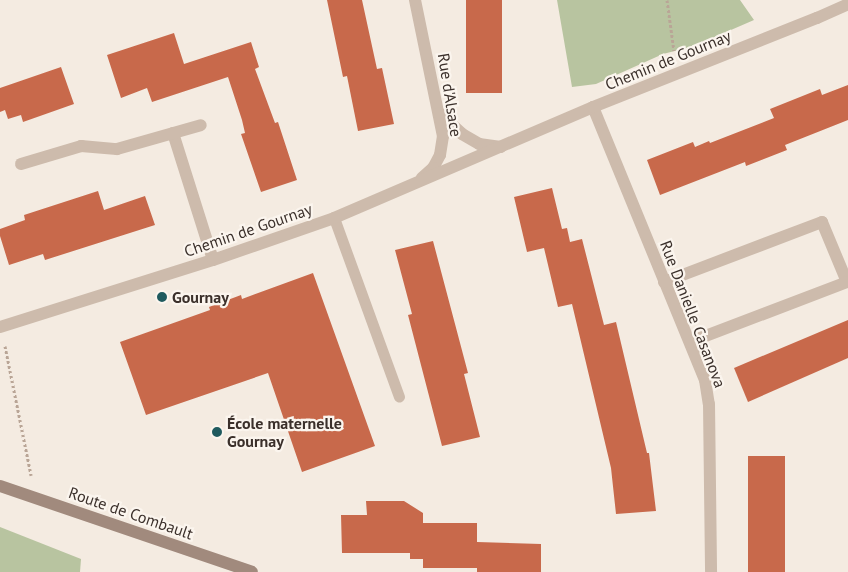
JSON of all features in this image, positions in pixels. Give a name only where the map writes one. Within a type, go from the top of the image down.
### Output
[{"type":"main road","name":"Route de Combault","points":[[0,486],[252,572]]},
{"type":"street","name":"Rue d'Alsace","points":[[414,185],[434,168],[440,155],[443,136],[415,0]]},
{"type":"street","name":"Chemin de Gournay","points":[[0,327],[213,260],[334,218],[593,108],[848,4]]},
{"type":"street","name":"Rue Danielle Casanova","points":[[593,108],[704,380],[709,404],[711,572]]},
{"type":"street","points":[[439,113],[462,134],[479,144],[500,147]]},
{"type":"street","points":[[21,164],[81,146],[117,149],[201,125]]},
{"type":"street","points":[[173,133],[213,260]]},
{"type":"street","points":[[664,282],[822,222],[847,282],[690,342]]},
{"type":"lane","points":[[334,218],[399,397]]},
{"type":"path","points":[[667,0],[677,74]]},
{"type":"path","points":[[0,327],[32,470],[28,495]]},
{"type":"green space","points":[[557,0],[740,0],[754,20],[694,46],[663,54],[596,84],[572,87]]},
{"type":"green space","points":[[0,527],[81,559],[80,572],[0,572]]},
{"type":"building","points":[[327,0],[362,0],[377,69],[382,68],[394,124],[358,131],[347,76],[343,77]]},
{"type":"building","points":[[466,0],[502,0],[502,93],[466,93]]},
{"type":"building","points":[[174,33],[184,64],[251,42],[259,67],[255,69],[275,123],[278,122],[297,180],[261,192],[241,134],[245,133],[228,77],[152,102],[147,88],[121,98],[107,55]]},
{"type":"building","points":[[61,67],[74,104],[23,122],[21,115],[8,119],[5,110],[0,112],[0,88]]},
{"type":"building","points":[[848,85],[848,120],[785,145],[787,150],[746,166],[745,162],[660,195],[647,160],[693,142],[695,147],[709,141],[710,143],[774,118],[770,109],[820,89],[822,95]]},
{"type":"building","points":[[552,188],[562,229],[567,228],[570,242],[582,239],[604,325],[616,322],[647,453],[649,453],[656,511],[616,514],[611,468],[572,304],[558,307],[544,248],[527,252],[514,197]]},
{"type":"building","points":[[98,191],[104,210],[145,196],[155,225],[45,260],[43,254],[9,265],[0,236],[0,229],[25,220],[24,215]]},
{"type":"building","points":[[433,241],[468,373],[464,374],[480,437],[442,446],[408,315],[412,314],[395,250]]},
{"type":"building","points":[[313,273],[375,446],[302,472],[268,373],[146,415],[120,342],[210,310],[209,307],[241,295],[242,299]]},
{"type":"building","points":[[848,320],[848,358],[748,402],[734,368]]},
{"type":"building","points":[[748,456],[785,456],[785,572],[748,572]]},
{"type":"building","points":[[366,501],[404,501],[423,513],[423,523],[477,523],[477,542],[541,544],[541,572],[477,572],[477,568],[423,568],[423,559],[410,559],[410,553],[342,553],[341,515],[367,515]]},
{"type":"place","name":"Gournay","points":[[162,297]]},
{"type":"place","name":"École maternelle Gournay","points":[[217,432]]}]
